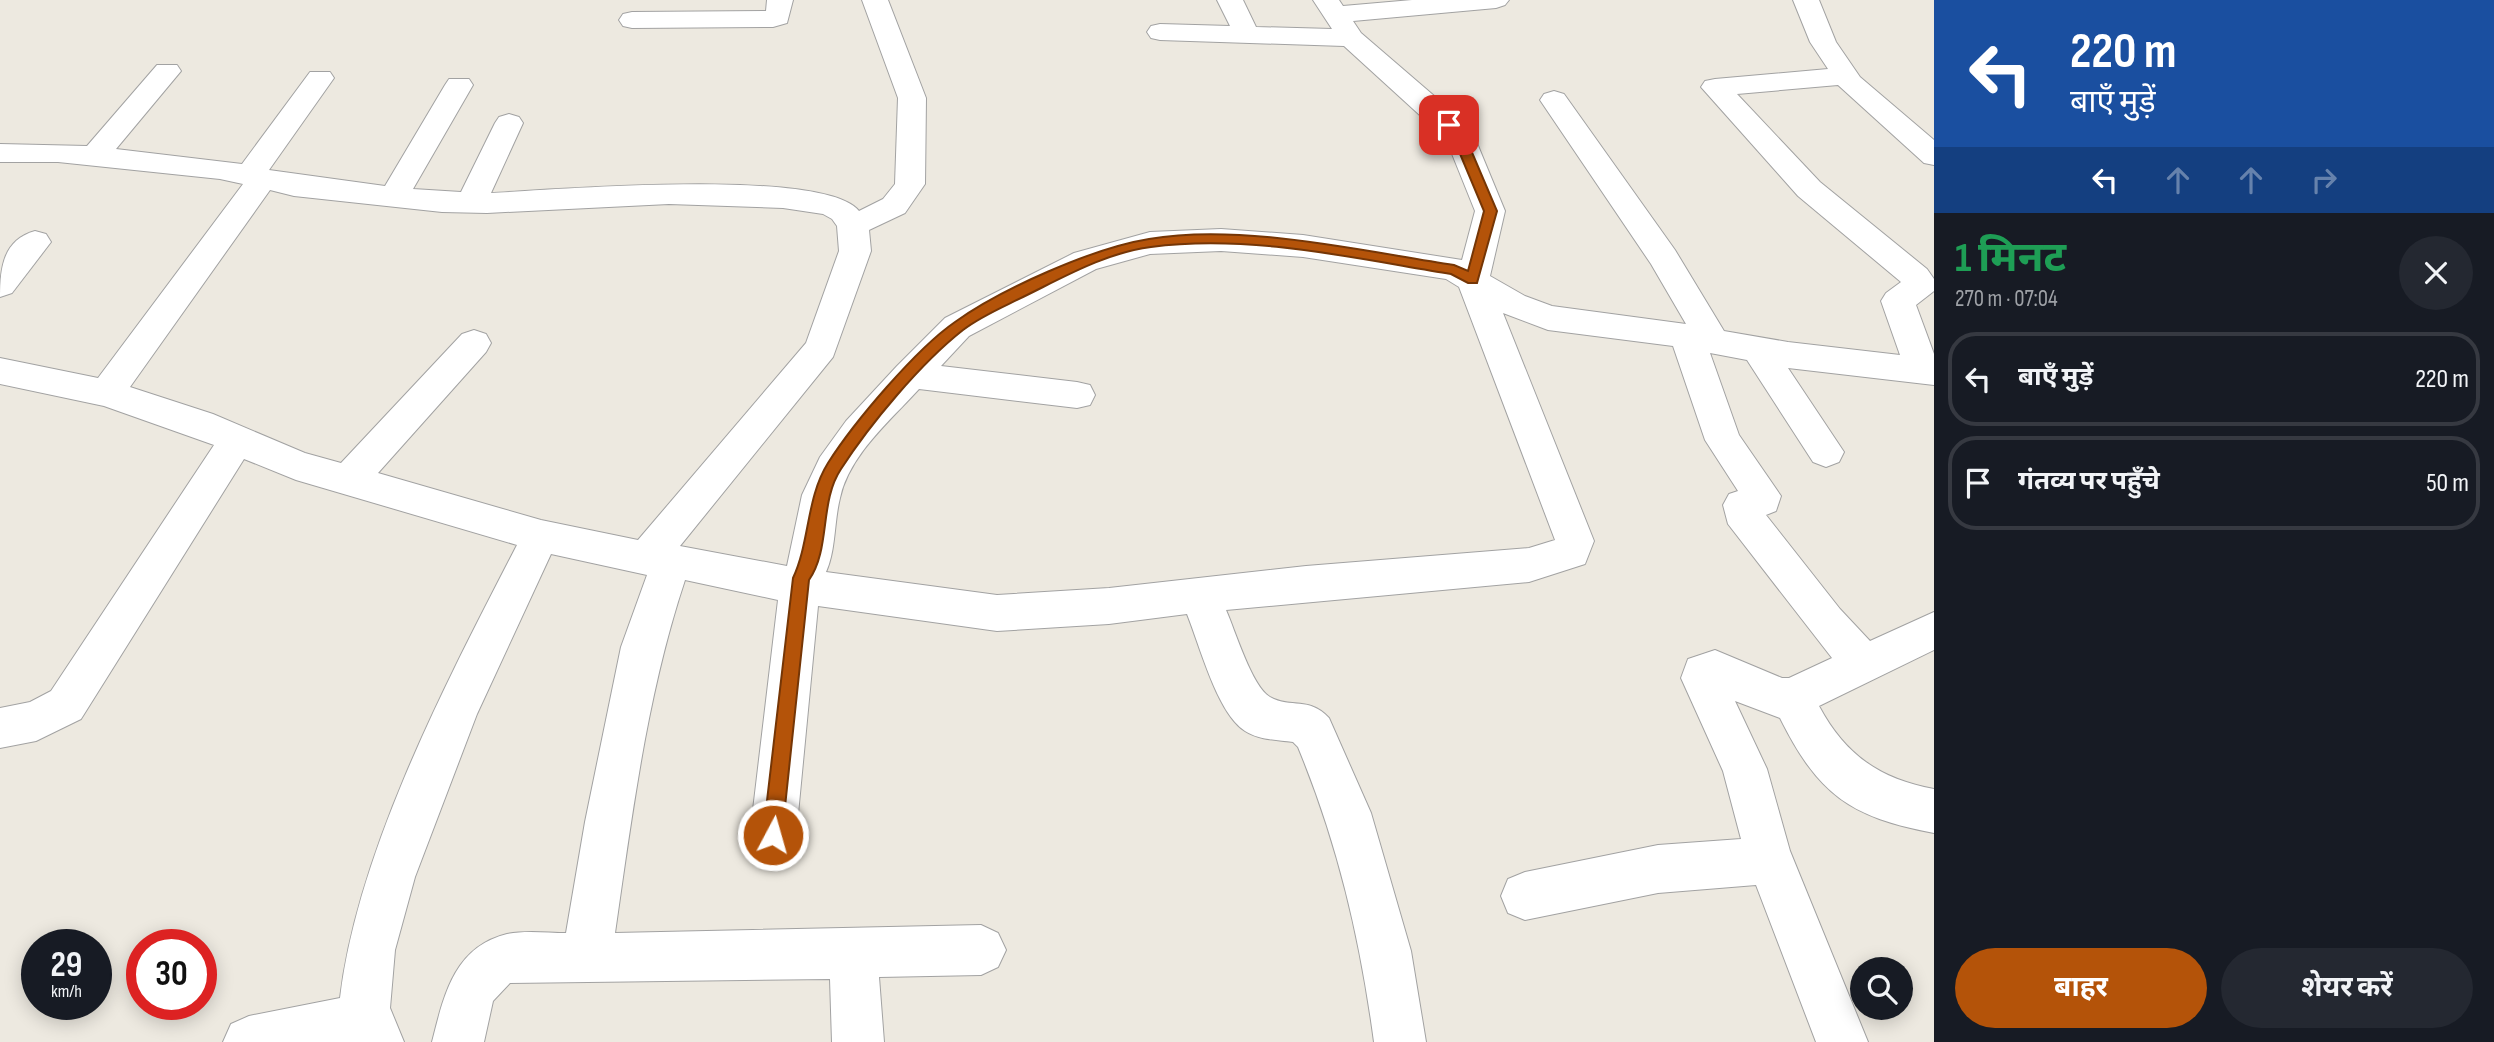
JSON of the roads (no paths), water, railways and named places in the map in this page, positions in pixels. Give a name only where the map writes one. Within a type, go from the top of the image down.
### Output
[{"type":"street","points":[[632,20],[772,19],[778,17],[780,0]]},
{"type":"street","points":[[853,225],[895,208],[906,197],[910,184],[912,99],[875,0]]},
{"type":"street","points":[[1230,0],[1247,35]]},
{"type":"street","points":[[1330,7],[1496,0]]},
{"type":"street","points":[[1806,0],[1823,42],[1846,76],[1876,108],[1934,156]]},
{"type":"street","points":[[3,377],[106,393],[200,424],[296,465],[541,536],[775,583],[801,582],[997,612],[1109,607],[1306,583],[1529,565],[1571,552],[1575,541],[1473,279],[1490,211],[1459,136],[1351,38],[1330,7]]},
{"type":"street","points":[[1160,32],[1351,38]]},
{"type":"street","points":[[95,156],[167,71]]},
{"type":"street","points":[[1846,76],[1715,87],[1809,189],[1916,277],[1921,285],[1919,289],[1898,301],[1928,371]]},
{"type":"street","points":[[106,393],[256,177],[320,78]]},
{"type":"street","points":[[394,196],[459,85]]},
{"type":"street","points":[[1554,100],[1657,248],[1700,339],[1723,440],[1763,500],[1742,505],[1742,513],[1826,622],[1864,664]]},
{"type":"street","points":[[471,203],[509,123]]},
{"type":"street","points":[[0,153],[95,156],[256,177],[294,186],[471,203],[634,194],[783,198],[830,205],[844,212],[853,225],[855,251],[821,348],[659,560],[608,822],[587,957]]},
{"type":"street","points":[[773,835],[801,582],[808,568],[821,495],[833,468],[859,430],[957,327],[976,314],[1085,261],[1150,243],[1221,240],[1303,246],[1454,270],[1513,304],[1548,318],[1700,339],[1758,350],[1928,371]]},
{"type":"street","points":[[0,285],[35,242]]},
{"type":"street","points":[[348,481],[474,343]]},
{"type":"street","points":[[1758,350],[1826,452]]},
{"type":"street","points":[[909,375],[1077,396]]},
{"type":"street","points":[[0,728],[43,719],[66,705],[237,440]]},
{"type":"street","points":[[249,1042],[371,1031],[365,978],[378,912],[465,691],[541,536]]},
{"type":"street","points":[[1200,596],[1244,702],[1261,718],[1305,723],[1314,733],[1348,813],[1387,951],[1400,1042]]},
{"type":"street","points":[[1843,1042],[1770,860],[1745,769],[1702,678],[1703,673],[1715,669],[1766,694],[1781,699],[1792,698],[1934,630]]},
{"type":"street","points":[[1792,698],[1823,755],[1835,768],[1861,786],[1895,803],[1934,811]]},
{"type":"street","points":[[1525,896],[1658,869],[1770,860]]},
{"type":"street","points":[[458,1042],[471,990],[491,963],[508,958],[981,950]]},
{"type":"street","points":[[853,954],[858,1042]]}]
